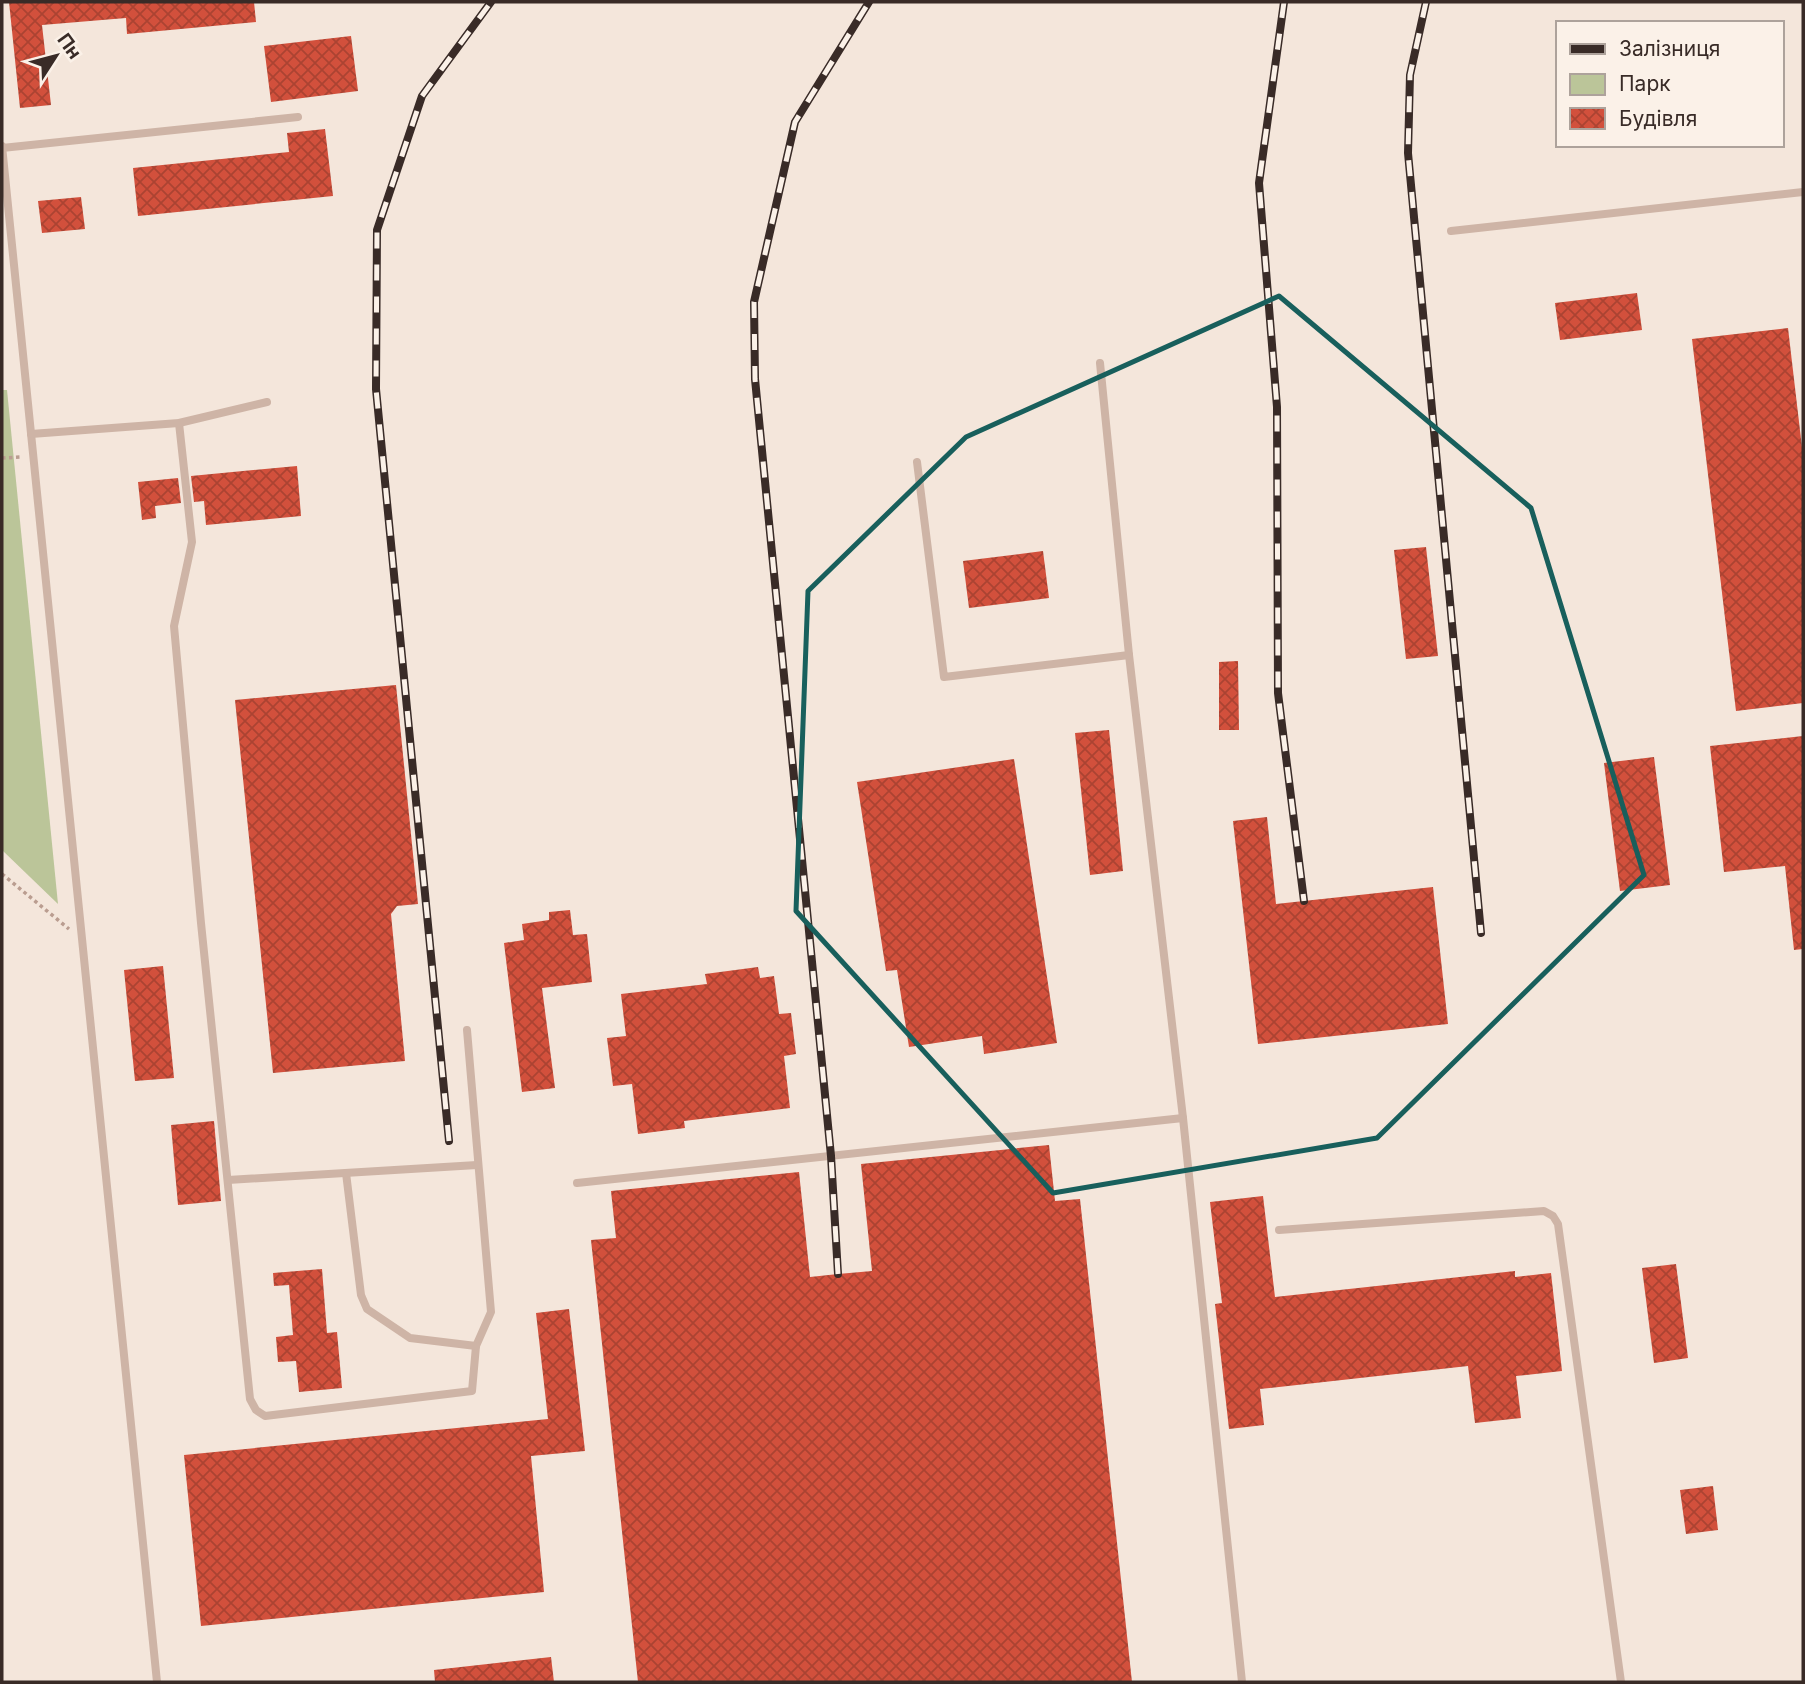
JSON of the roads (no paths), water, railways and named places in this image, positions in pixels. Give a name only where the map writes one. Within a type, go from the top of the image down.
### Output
[{"type":"lane","points":[[157,1682],[2,147],[298,117]]},
{"type":"lane","points":[[1451,231],[1803,192]]},
{"type":"lane","points":[[1100,363],[1129,654],[1183,1118],[1242,1682]]},
{"type":"lane","points":[[31,434],[179,423],[267,402]]},
{"type":"lane","points":[[179,423],[192,542],[174,626],[201,923],[250,1399],[256,1410],[265,1416],[472,1391],[476,1346],[491,1312],[467,1030]]},
{"type":"lane","points":[[917,462],[943,677],[1129,654]]},
{"type":"lane","points":[[577,1183],[1183,1118]]},
{"type":"lane","points":[[228,1180],[477,1165]]},
{"type":"lane","points":[[345,1173],[361,1295],[367,1309],[410,1338],[476,1346]]},
{"type":"lane","points":[[1279,1230],[1544,1211],[1553,1216],[1558,1224],[1621,1682]]},
{"type":"railway","points":[[449,1141],[376,389],[377,230],[422,96],[491,2]]},
{"type":"railway","points":[[838,1274],[831,1156],[755,379],[754,302],[795,122],[869,2]]},
{"type":"railway","points":[[1284,2],[1259,183],[1277,407],[1278,693],[1304,901]]},
{"type":"railway","points":[[1426,2],[1410,75],[1408,153],[1481,933]]}]
